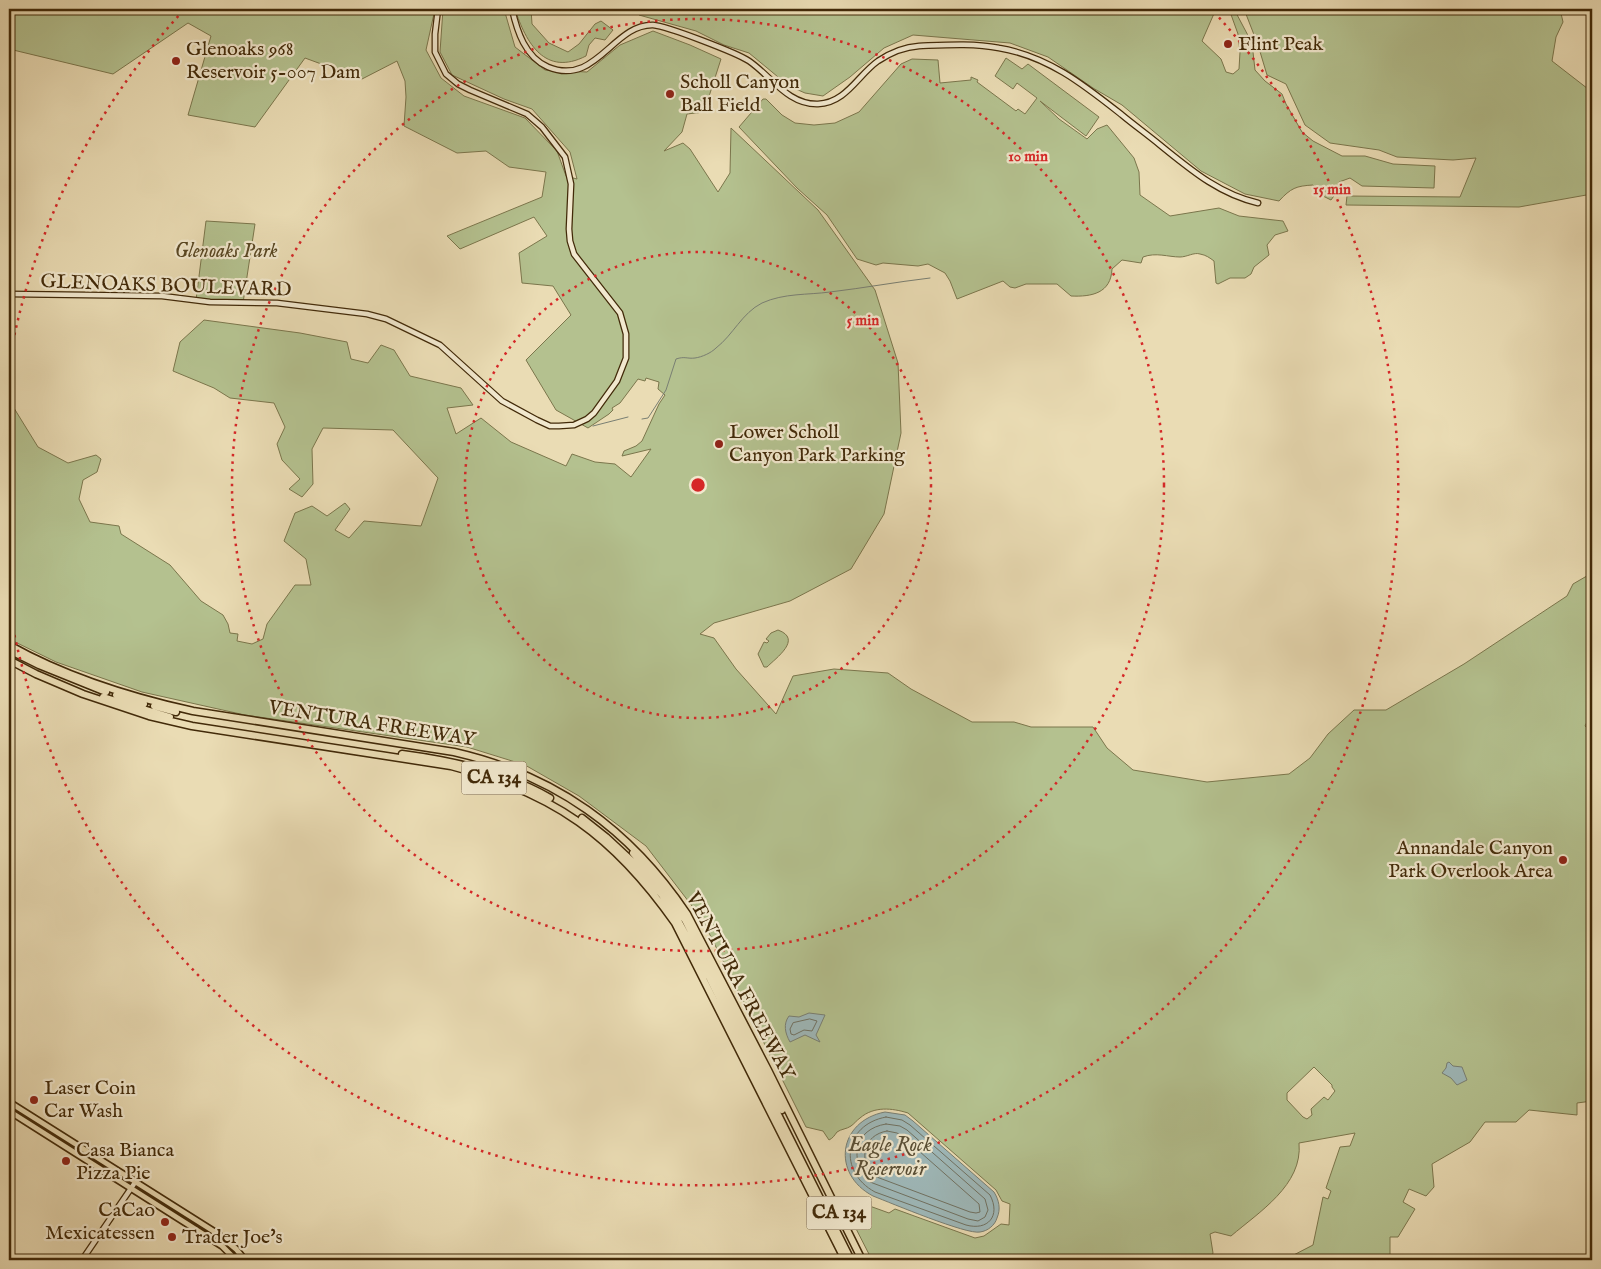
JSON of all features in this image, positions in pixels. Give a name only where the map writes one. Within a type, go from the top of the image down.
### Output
[{"type":"highway","name":"VENTURA FREEWAY","points":[[9,645],[62,670],[143,699],[194,712],[454,752],[482,759],[532,778],[558,792],[605,823],[639,854],[661,878],[692,922],[766,1072],[778,1109],[795,1142],[808,1181],[845,1260]]},
{"type":"highway","points":[[9,650],[82,683],[167,710],[322,736],[335,734]]},
{"type":"highway","name":"VENTURA FREEWAY","points":[[9,660],[83,694],[130,710],[192,726],[451,766],[500,780],[526,791],[578,820],[614,850],[655,895],[675,923],[761,1086],[778,1109],[795,1142],[813,1167],[862,1260]]},
{"type":"highway","points":[[813,1167],[858,1260]]},
{"type":"highway","points":[[808,1181],[851,1260]]},
{"type":"main road","points":[[9,1102],[218,1234],[245,1260]]},
{"type":"main road","points":[[9,1111],[213,1240],[236,1260]]},
{"type":"main road","points":[[213,1240],[218,1234]]},
{"type":"street","name":"GLENOAKS BOULEVARD","points":[[9,294],[162,296],[210,302],[285,304],[367,314],[386,319],[440,345],[502,401],[537,420],[550,426],[567,426],[587,419],[594,413],[618,381],[626,358],[626,334],[620,314],[574,254],[570,241],[571,184],[565,157],[542,127],[527,114],[470,90],[458,84],[446,74],[435,52],[438,9]]},
{"type":"street","points":[[512,9],[517,29],[525,46],[535,59],[552,68],[568,70],[584,66],[600,58],[626,34],[640,27],[656,25],[740,55],[792,98],[809,104],[834,101],[851,88],[878,61],[905,48],[968,45],[1000,48],[1040,60],[1066,73],[1199,177],[1231,194],[1258,204]]},
{"type":"street","points":[[82,1260],[136,1181]]},
{"type":"green space","points":[[9,9],[435,9],[426,50],[441,78],[464,96],[525,118],[557,151],[566,176],[577,179],[570,152],[532,109],[504,99],[452,75],[440,52],[443,9],[504,9],[515,47],[545,70],[587,72],[620,45],[653,31],[721,59],[704,112],[687,114],[682,132],[664,151],[683,143],[690,149],[718,192],[730,173],[731,128],[818,210],[875,290],[898,363],[901,433],[884,514],[851,569],[790,601],[714,623],[700,634],[714,638],[736,669],[776,714],[793,676],[834,669],[888,673],[911,689],[972,722],[1014,722],[1031,727],[1093,727],[1107,748],[1133,770],[1207,782],[1289,774],[1310,758],[1328,734],[1354,710],[1386,710],[1464,664],[1567,596],[1573,584],[1592,573],[1592,712],[1585,726],[1592,733],[1592,1101],[1577,1103],[1577,1115],[1529,1110],[1516,1122],[1485,1122],[1470,1142],[1432,1164],[1434,1187],[1426,1196],[1409,1189],[1403,1202],[1415,1209],[1398,1237],[1390,1237],[1390,1260],[1284,1260],[1313,1245],[1323,1197],[1328,1199],[1331,1191],[1326,1188],[1340,1147],[1350,1146],[1355,1133],[1299,1143],[1298,1158],[1294,1172],[1287,1185],[1266,1207],[1231,1236],[1215,1232],[1210,1234],[1213,1253],[1210,1260],[872,1260],[849,1215],[856,1208],[864,1204],[889,1213],[895,1209],[975,1238],[984,1236],[1001,1224],[1009,1225],[1010,1204],[1002,1201],[996,1190],[908,1113],[889,1109],[871,1111],[849,1127],[837,1132],[829,1140],[823,1131],[806,1127],[702,919],[646,846],[579,796],[525,765],[467,747],[245,715],[142,692],[56,662],[9,639],[9,400],[38,447],[68,463],[96,455],[101,459],[97,472],[83,480],[79,499],[90,522],[119,526],[121,534],[170,565],[201,601],[223,615],[230,633],[238,634],[237,641],[252,644],[263,639],[267,624],[295,585],[311,585],[306,559],[284,541],[295,513],[312,506],[327,516],[345,503],[350,509],[335,530],[349,538],[364,521],[421,526],[438,478],[393,430],[323,428],[312,449],[313,484],[302,497],[289,489],[300,479],[282,460],[277,444],[285,427],[274,403],[230,398],[214,388],[173,371],[180,342],[204,320],[300,333],[347,342],[351,359],[368,363],[381,345],[394,350],[410,376],[461,388],[473,405],[447,408],[456,434],[481,418],[511,442],[566,466],[572,454],[595,462],[615,464],[631,477],[651,449],[622,456],[624,451],[642,441],[665,395],[658,389],[659,382],[646,378],[645,381],[638,379],[620,403],[612,408],[613,410],[609,414],[588,428],[556,410],[526,360],[571,315],[553,286],[522,283],[519,253],[547,236],[534,217],[460,249],[447,236],[542,197],[546,172],[509,167],[486,151],[457,153],[404,126],[405,81],[397,61],[362,79],[305,58],[255,127],[188,115],[211,36],[188,23],[113,74],[9,49]],"holes":[[[1314,1067],[1332,1085],[1335,1091],[1328,1100],[1324,1097],[1311,1109],[1312,1115],[1307,1119],[1287,1100],[1287,1093]]]},
{"type":"green space","points":[[515,9],[531,9],[532,24],[549,43],[568,52],[579,44],[595,24],[601,21],[613,30],[605,40],[595,38],[589,45],[586,56],[572,61],[559,62],[548,59],[531,44]]},
{"type":"green space","points":[[635,9],[1216,9],[1202,41],[1221,59],[1226,72],[1233,74],[1239,69],[1240,52],[1238,34],[1229,9],[1234,9],[1252,43],[1255,70],[1265,81],[1282,94],[1302,132],[1313,141],[1342,156],[1365,156],[1393,164],[1435,166],[1434,188],[1362,186],[1350,178],[1339,182],[1336,193],[1331,200],[1321,195],[1313,185],[1294,188],[1279,201],[1245,194],[1201,171],[1122,105],[1093,88],[1048,57],[1010,43],[913,35],[884,48],[850,77],[823,96],[805,93],[789,86],[749,53],[724,45],[696,31],[639,15]]},
{"type":"green space","points":[[1244,9],[1560,9],[1563,22],[1556,37],[1552,61],[1592,92],[1592,194],[1519,207],[1346,205],[1347,196],[1460,197],[1476,158],[1453,160],[1397,157],[1379,150],[1330,143],[1305,125],[1286,84],[1267,75]]},
{"type":"green space","points":[[1006,58],[1022,69],[1028,64],[1099,117],[1086,136],[1040,101],[1059,119],[1087,139],[1097,129],[1107,125],[1134,158],[1139,172],[1140,195],[1170,216],[1219,208],[1239,216],[1283,221],[1288,231],[1275,235],[1267,245],[1269,255],[1254,267],[1251,274],[1245,278],[1230,278],[1218,284],[1216,283],[1214,261],[1206,256],[1198,254],[1180,257],[1153,255],[1143,257],[1141,263],[1122,260],[1112,269],[1111,277],[1104,288],[1099,292],[1086,296],[1071,296],[1057,284],[1026,284],[1015,288],[1010,287],[1003,281],[957,299],[945,273],[928,264],[918,266],[883,263],[876,265],[857,259],[827,215],[797,188],[739,127],[763,99],[766,99],[782,115],[795,123],[814,125],[835,123],[859,112],[901,64],[912,59],[938,60],[940,83],[971,80],[971,77],[978,80],[977,82],[1016,111],[1018,109],[1025,114],[1037,98],[1017,83],[1013,89],[995,76]]},
{"type":"green space","name":"Glenoaks Park","points":[[206,221],[255,224],[243,303],[196,300]]},
{"type":"green space","points":[[778,630],[785,634],[788,638],[788,643],[776,659],[767,667],[764,667],[758,654],[764,642],[767,643],[769,641],[766,639],[771,633]]},
{"type":"water","points":[[809,1013],[825,1015],[816,1035],[820,1042],[805,1035],[790,1042],[785,1029],[789,1016],[799,1017]]},
{"type":"water","points":[[1449,1062],[1453,1066],[1462,1067],[1467,1080],[1457,1085],[1451,1078],[1442,1073]]},
{"type":"water","name":"Eagle Rock Reservoir","points":[[885,1112],[905,1115],[994,1192],[998,1201],[999,1211],[995,1223],[991,1227],[980,1232],[960,1229],[873,1196],[860,1186],[851,1175],[846,1162],[846,1149],[849,1137],[857,1126],[869,1117]]},
{"type":"waterway","points":[[642,419],[648,418],[666,390],[676,359],[698,357],[712,352],[749,312],[762,303],[787,296],[930,278]]},
{"type":"waterway","points":[[593,426],[628,417]]},
{"type":"place","name":"Flint Peak","points":[[1228,44]]},
{"type":"place","name":"Glenoaks 968 Reservoir 5-007 Dam","points":[[176,61]]},
{"type":"place","name":"Scholl Canyon Ball Field","points":[[670,94]]},
{"type":"place","name":"Lower Scholl Canyon Park Parking","points":[[719,444]]},
{"type":"place","name":"Annandale Canyon Park Overlook Area","points":[[1563,860]]},
{"type":"place","name":"Laser Coin Car Wash","points":[[34,1100]]},
{"type":"place","name":"Casa Bianca Pizza Pie","points":[[66,1161]]},
{"type":"place","name":"CaCao Mexicatessen","points":[[165,1222]]},
{"type":"place","name":"Trader Joe's","points":[[172,1237]]}]
